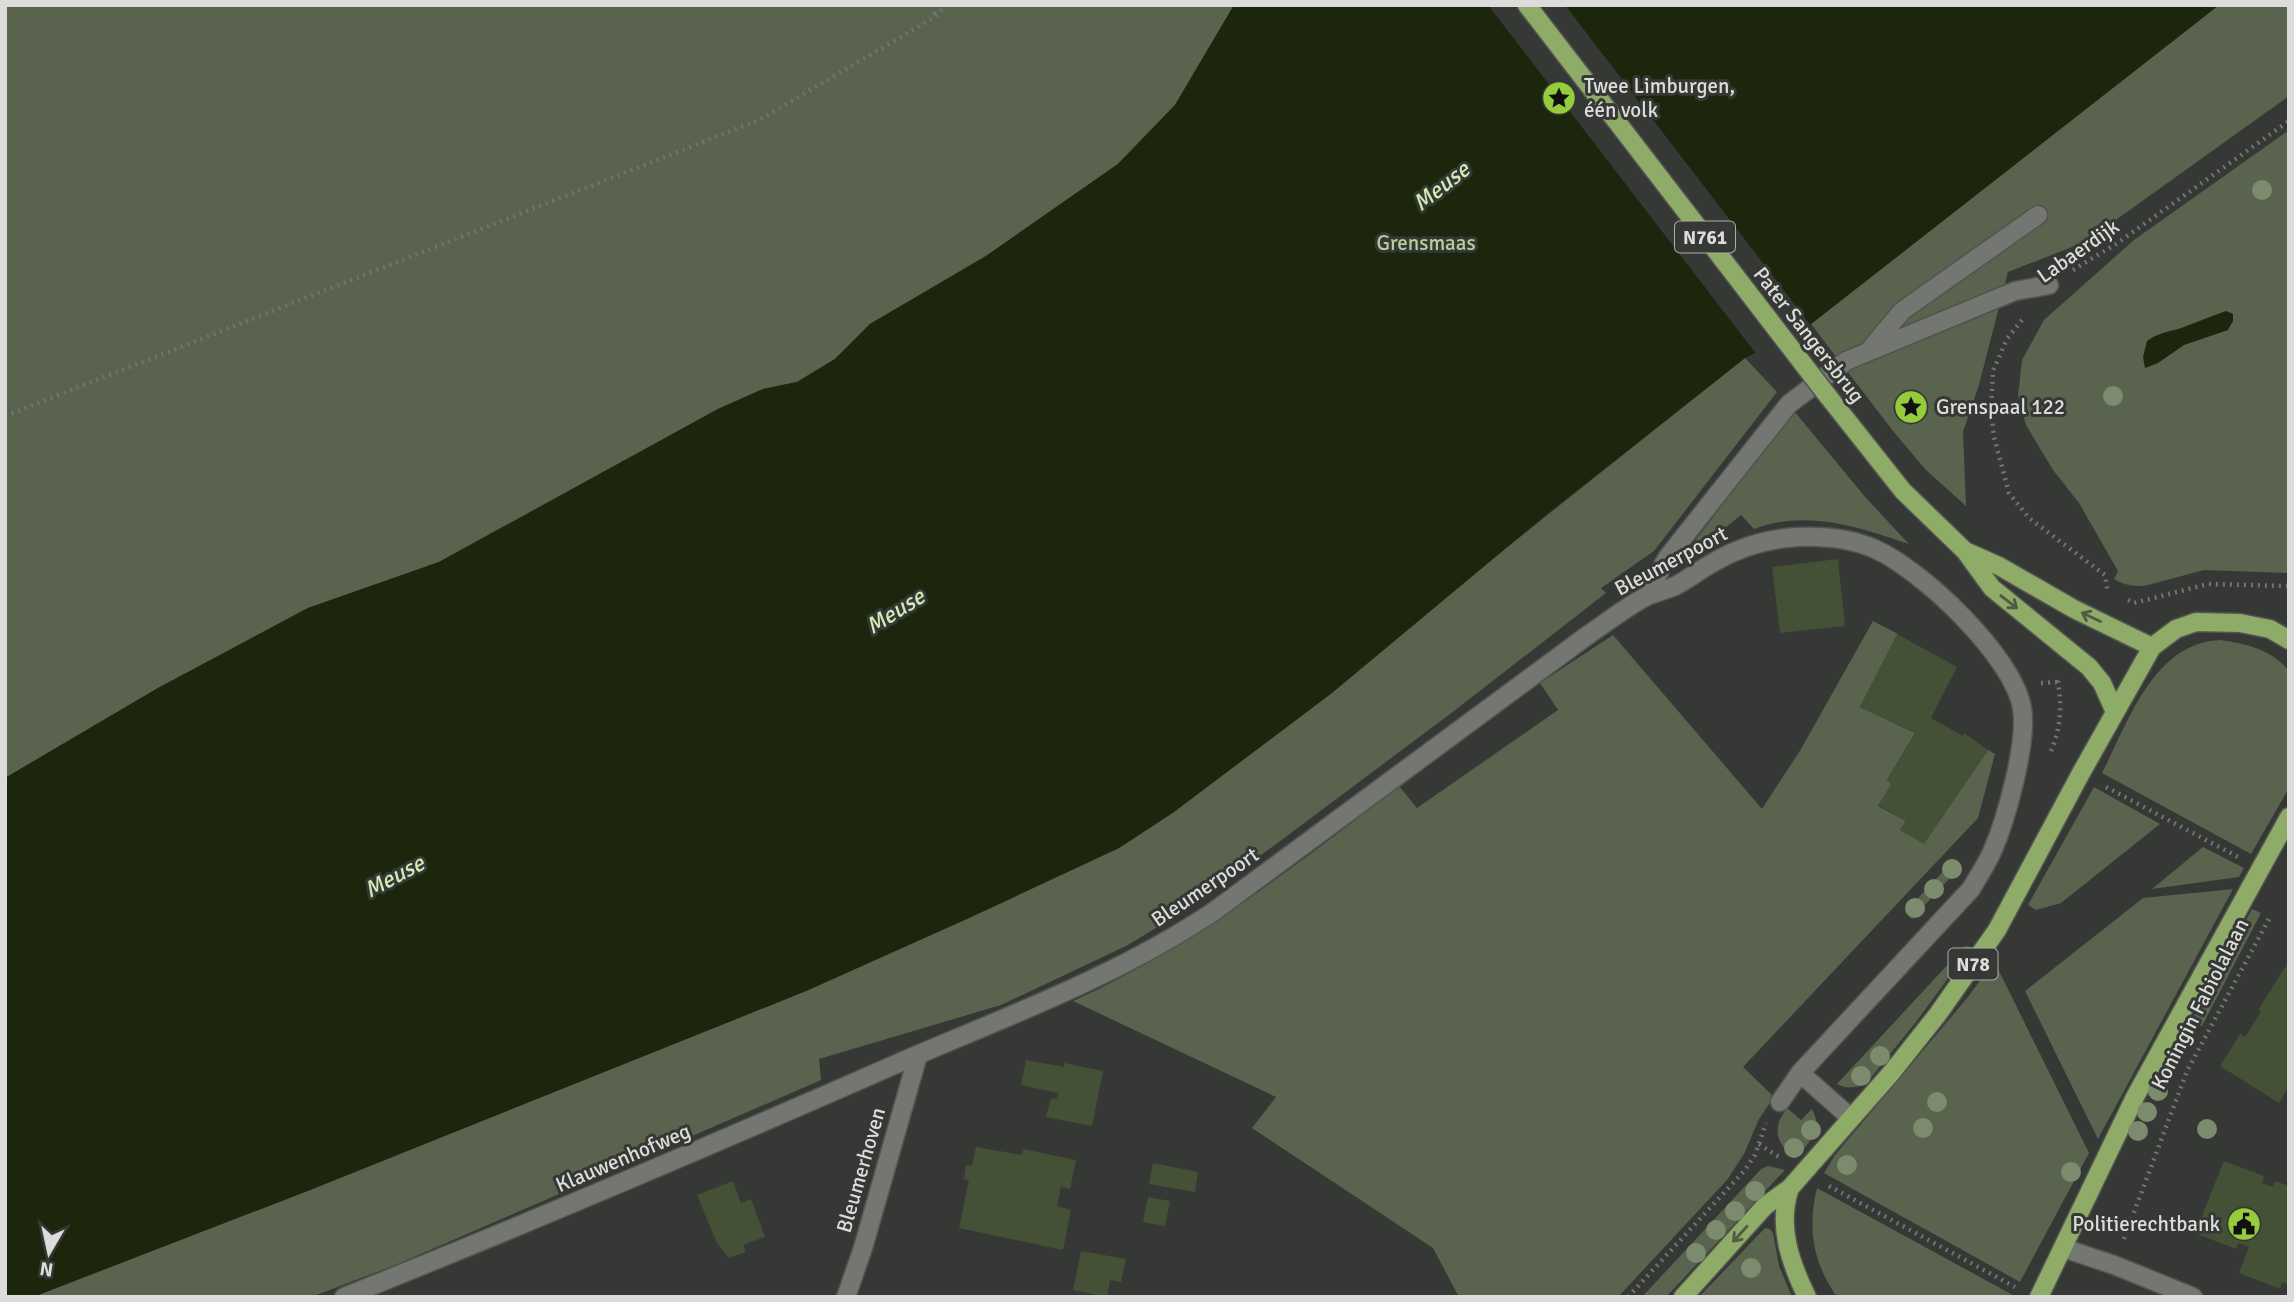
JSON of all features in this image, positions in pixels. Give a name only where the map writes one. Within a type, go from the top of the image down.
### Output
[{"type":"main road","name":"Pater Sangersbrug","points":[[1527,5],[1903,491],[1965,551],[1992,589],[2089,667],[2102,683],[2115,712]]},
{"type":"main road","name":"Pater Sangersbrug","points":[[1965,551],[1999,566],[2074,609],[2152,648]]},
{"type":"main road","name":"N78","points":[[1683,1297],[1765,1206],[1790,1188],[1938,1014],[1997,930],[2152,648],[2176,629],[2196,622],[2240,623],[2270,629],[2289,640]]},
{"type":"main road","name":"N78","points":[[2270,629],[2289,624]]},
{"type":"main road","points":[[2039,1297],[2135,1097],[2289,817]]},
{"type":"main road","points":[[1790,1188],[1784,1206],[1784,1224],[1792,1260],[1807,1297]]},
{"type":"street","points":[[1869,351],[1902,311],[2038,215]]},
{"type":"street","points":[[1646,596],[1667,558],[1789,404],[1846,361],[2015,291],[2049,285]]},
{"type":"street","name":"Bleumerpoort","points":[[918,1055],[1085,984],[1182,933],[1588,635],[1646,596],[1677,585],[1718,559],[1741,549],[1768,541],[1815,537],[1856,542],[1895,560],[1913,572],[1985,640],[2002,662],[2019,695],[2024,722],[2021,750],[1998,835],[1980,875],[1961,902],[1800,1073],[1780,1102]]},
{"type":"street","name":"Klauwenhofweg","points":[[344,1297],[626,1181],[918,1055]]},
{"type":"street","name":"Bleumerhoven","points":[[846,1297],[863,1248],[918,1055]]},
{"type":"street","points":[[1800,1073],[1851,1118]]},
{"type":"street","points":[[2063,1248],[2114,1265],[2174,1293],[2193,1297]]},
{"type":"path","points":[[933,5],[935,17]]},
{"type":"path","points":[[5,416],[759,120],[935,17],[946,5]]},
{"type":"path","name":"Labaerdijk","points":[[2099,589],[2108,593],[2105,575],[2029,518],[2010,493],[1994,436],[1991,410],[1993,371],[2007,339],[2049,285],[2116,244],[2289,121]]},
{"type":"path","points":[[2058,682],[2062,708],[2058,734],[2050,755],[2259,868]]},
{"type":"path","name":"Koningin Fabiolalaan","points":[[2114,1265],[2187,1071],[2271,915]]},
{"type":"path","points":[[1628,1297],[1740,1177],[1759,1144],[1790,1164]]},
{"type":"path","points":[[1820,1181],[2017,1288]]},
{"type":"shaded area","points":[[5,5],[1234,5],[1175,105],[1118,164],[986,256],[870,324],[835,359],[797,382],[763,389],[718,409],[439,562],[308,608],[158,688],[5,778]]},
{"type":"shaded area","points":[[2219,5],[2289,5],[2289,96],[2085,242],[2008,272],[1979,385],[1963,432],[1966,506],[1926,470],[1811,324]]},
{"type":"shaded area","points":[[2289,130],[2289,573],[2204,570],[2148,585],[2123,583],[2114,579],[2118,571],[2079,503],[2053,470],[2026,425],[2018,396],[2022,360],[2044,320],[2134,240]]},
{"type":"shaded area","points":[[1745,358],[1777,392],[1654,551],[1601,588],[1606,593],[1454,711],[1190,907],[1128,945],[1001,1005],[819,1059],[821,1080],[398,1264],[311,1297],[33,1297],[310,1190],[806,991],[1119,848],[1174,812]]},
{"type":"shaded area","points":[[1794,411],[1866,498],[1909,544],[1852,527],[1813,520],[1774,523],[1754,529],[1741,515],[1671,572]]},
{"type":"shaded area","points":[[1873,621],[1898,634],[1860,707],[1915,733],[1887,780],[1892,784],[1878,806],[1906,821],[1900,830],[1924,843],[1988,750],[1995,754],[1978,818],[1743,1067],[1774,1097],[1759,1119],[1744,1154],[1727,1180],[1618,1297],[1459,1297],[1433,1248],[1252,1128],[1276,1097],[1073,1001],[1160,956],[1242,903],[1399,786],[1417,808],[1558,710],[1540,683],[1613,635],[1762,809],[1801,749]]},
{"type":"shaded area","points":[[2220,640],[2258,649],[2274,657],[2289,671],[2289,788],[2251,854],[2102,773],[2133,710],[2160,670],[2177,655],[2197,645]]},
{"type":"shaded area","points":[[2094,787],[2160,824],[2061,903],[2036,910],[2028,905]]},
{"type":"shaded area","points":[[2203,847],[2244,868],[2239,877],[2152,889]]},
{"type":"shaded area","points":[[1954,860],[1961,866],[1912,919],[1905,912]]},
{"type":"shaded area","points":[[2233,889],[2098,1139],[2025,991],[2143,898]]},
{"type":"shaded area","points":[[2252,909],[2261,913],[2202,1026],[2191,1021]]},
{"type":"shaded area","points":[[1965,946],[1971,947],[1869,1080],[1854,1087],[1837,1084]]},
{"type":"shaded area","points":[[1994,961],[2089,1153],[2020,1282],[1824,1173],[1835,1155],[1968,997]]},
{"type":"shaded area","points":[[1787,1108],[1801,1120],[1812,1109],[1816,1123],[1813,1136],[1795,1158],[1783,1147],[1778,1134],[1779,1122]]},
{"type":"shaded area","points":[[1768,1166],[1785,1170],[1666,1297],[1642,1297],[1761,1169]]},
{"type":"shaded area","points":[[1817,1188],[2012,1294],[2009,1297],[1837,1297],[1822,1271],[1814,1245],[1813,1217]]},
{"type":"shaded area","points":[[1765,1228],[1773,1233],[1779,1266],[1792,1297],[1699,1297]]},
{"type":"water","name":"Grensmaas","points":[[1234,5],[2219,5],[1811,324],[1745,358],[1547,514],[1332,693],[1174,812],[1119,848],[806,991],[310,1190],[33,1297],[5,1297],[5,778],[158,688],[308,608],[439,562],[718,409],[763,389],[797,382],[835,359],[870,324],[986,256],[1118,164],[1175,105]]},
{"type":"water","points":[[2226,311],[2233,314],[2228,330],[2184,345],[2158,363],[2145,368],[2143,357],[2147,341],[2151,338]]},
{"type":"pier","points":[[1488,5],[1565,5],[1812,327],[1757,355]]},
{"type":"building","points":[[1838,559],[1845,626],[1780,633],[1772,567]]},
{"type":"building","points":[[1897,634],[1957,667],[1931,718],[1963,736],[1964,733],[1988,750],[1924,844],[1900,830],[1906,821],[1878,805],[1892,783],[1887,780],[1915,733],[1860,707]]},
{"type":"building","points":[[2289,961],[2289,1087],[2279,1103],[2220,1066],[2240,1034],[2245,1037],[2261,1012],[2258,1010]]},
{"type":"building","points":[[1026,1060],[1064,1067],[1064,1063],[1103,1071],[1092,1126],[1046,1117],[1051,1098],[1057,1099],[1058,1093],[1021,1085]]},
{"type":"building","points":[[976,1147],[1022,1155],[1023,1149],[1076,1160],[1070,1189],[1061,1187],[1057,1206],[1071,1210],[1063,1250],[959,1228],[969,1180],[964,1179],[966,1165],[972,1166]]},
{"type":"building","name":"Politierechtbank","points":[[2224,1161],[2264,1176],[2262,1183],[2273,1187],[2275,1181],[2289,1186],[2289,1285],[2282,1282],[2280,1289],[2239,1273],[2249,1247],[2238,1243],[2236,1249],[2195,1233]]},
{"type":"building","points":[[1153,1163],[1198,1172],[1195,1192],[1149,1184]]},
{"type":"building","points":[[733,1181],[741,1203],[751,1199],[765,1237],[743,1245],[746,1252],[728,1258],[716,1241],[697,1195]]},
{"type":"building","points":[[1148,1197],[1170,1201],[1165,1226],[1143,1222]]},
{"type":"building","points":[[1081,1251],[1126,1259],[1121,1282],[1110,1280],[1107,1297],[1073,1290]]},
{"type":"place","name":"Twee Limburgen, één volk","points":[[1559,98]]},
{"type":"place","name":"Grenspaal 122","points":[[1911,407]]},
{"type":"place","name":"Politierechtbank","points":[[2244,1224]]},
{"type":"water label","name":"Meuse","points":[[1441,186]]},
{"type":"water label","name":"Meuse","points":[[895,611]]},
{"type":"water label","name":"Meuse","points":[[394,876]]}]
